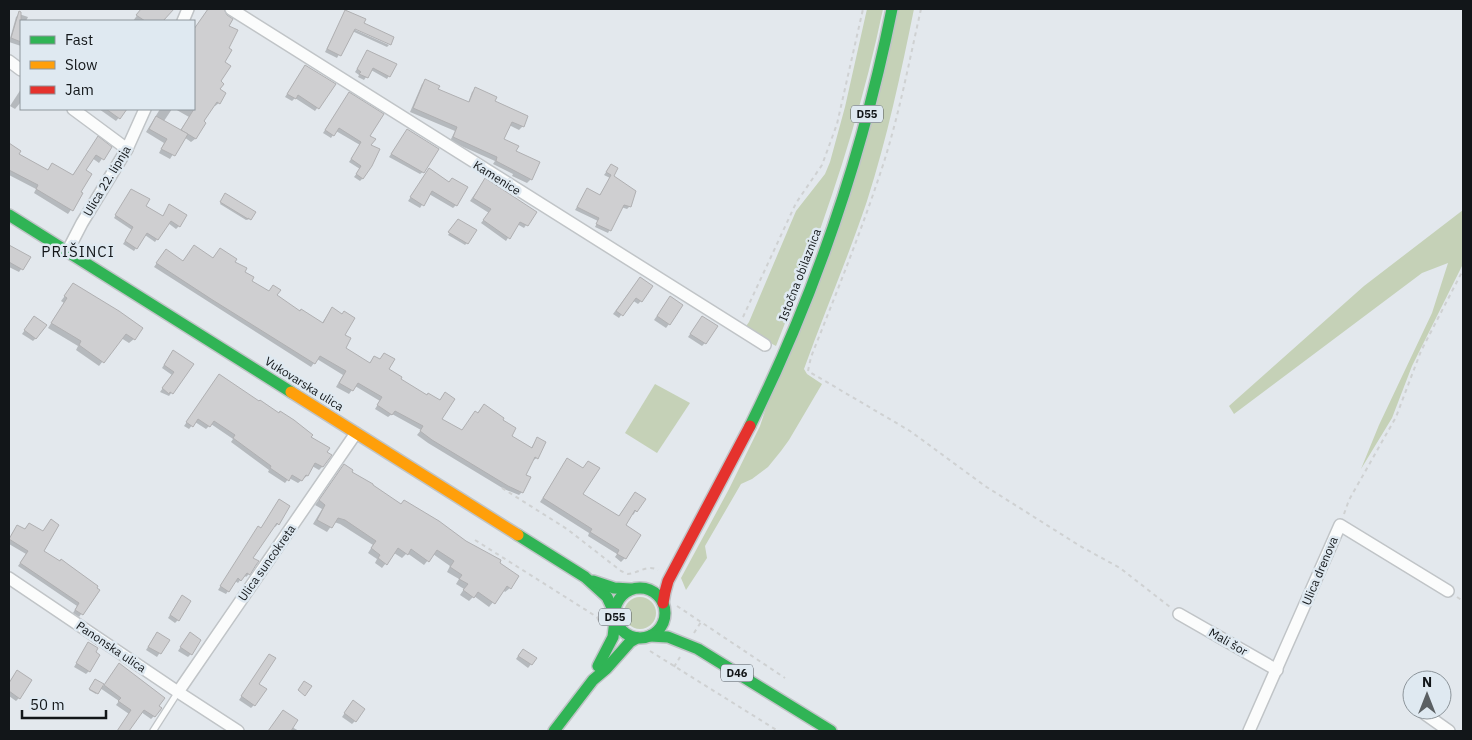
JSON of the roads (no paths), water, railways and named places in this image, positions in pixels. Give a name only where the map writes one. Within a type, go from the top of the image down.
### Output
[{"type":"main road","name":"Istočna obilaznica","points":[[664,609],[663,596],[667,584],[691,534],[740,445],[784,354],[805,304],[837,218],[874,92],[892,9]]},
{"type":"main road","name":"Vukovarska ulica","points":[[9,215],[585,577],[607,597],[615,616]]},
{"type":"main road","name":"Istočna obilaznica","points":[[636,588],[657,574],[691,534]]},
{"type":"main road","name":"Vukovarska ulica","points":[[585,577],[614,588],[636,588]]},
{"type":"main road","points":[[636,588],[654,592],[664,609]]},
{"type":"main road","name":"D55","points":[[593,680],[613,637],[619,598],[636,588]]},
{"type":"main road","name":"D55","points":[[554,731],[593,680],[606,669],[630,642],[637,638],[650,636],[661,627],[664,609]]},
{"type":"main road","name":"D46","points":[[664,609],[674,627],[698,650]]},
{"type":"main road","name":"D55","points":[[615,616],[624,632],[637,638]]},
{"type":"main road","name":"D46","points":[[650,636],[668,637],[698,650],[830,731]]},
{"type":"street","name":"Kamenice","points":[[231,9],[765,346]]},
{"type":"street","points":[[9,61],[20,69]]},
{"type":"street","points":[[73,110],[127,150]]},
{"type":"street","name":"Ulica 22. lipnja","points":[[67,252],[82,223],[127,150],[145,110]]},
{"type":"street","name":"Ulica suncokreta","points":[[178,692],[356,433]]},
{"type":"street","name":"Ulica drenova","points":[[1250,731],[1340,525],[1448,591]]},
{"type":"street","name":"Panonska ulica","points":[[9,578],[238,731]]},
{"type":"street","name":"Mali šor","points":[[1180,614],[1277,670]]},
{"type":"street","points":[[1433,720],[1449,731]]},
{"type":"lane","points":[[153,731],[178,692]]},
{"type":"district","name":"PRIŠINCI","points":[[78,252]]}]
